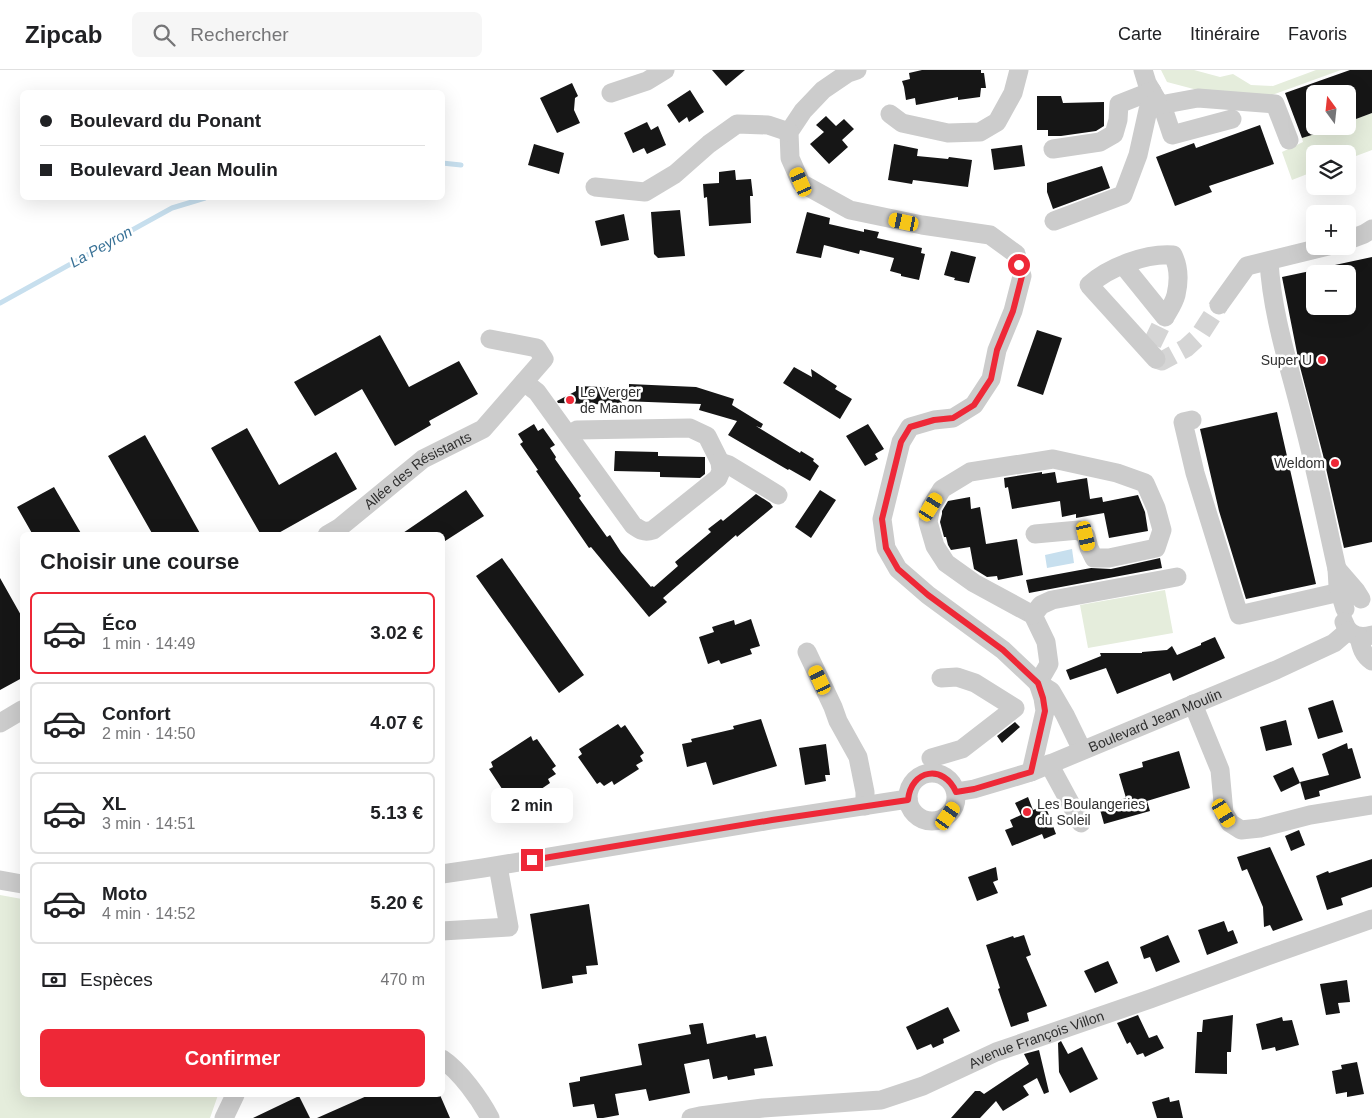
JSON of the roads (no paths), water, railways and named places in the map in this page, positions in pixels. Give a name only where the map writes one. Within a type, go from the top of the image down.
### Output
[{"type":"street","points":[[611,93],[647,82],[665,70]]},
{"type":"street","points":[[857,70],[848,73],[823,90],[803,111],[789,132],[790,158],[801,182],[850,210],[922,225],[990,236],[1016,254],[1022,276],[1013,311],[997,350],[991,379],[974,405],[953,418],[934,420],[910,427],[901,442],[882,519],[886,548],[898,569],[928,595],[1003,650],[1038,683],[1051,690],[1082,750]]},
{"type":"street","points":[[890,114],[902,122],[948,133],[980,132],[996,122],[1013,93],[1019,70]]},
{"type":"street","points":[[1143,70],[1147,83],[1158,102],[1172,136],[1232,119]]},
{"type":"street","points":[[1053,150],[1100,142],[1114,134],[1118,120],[1119,104],[1198,98],[1275,104],[1289,140]]},
{"type":"street","points":[[1054,220],[1123,195],[1138,155],[1148,110],[1158,102]]},
{"type":"street","points":[[595,187],[645,192],[675,174],[709,144],[737,124],[768,125],[789,132]]},
{"type":"street","points":[[1356,237],[1372,229]]},
{"type":"street","points":[[1220,305],[1247,266],[1306,252]]},
{"type":"street","points":[[1269,261],[1274,311],[1308,441],[1337,569],[1356,591],[1355,600],[1343,617],[1344,624],[1360,634],[1361,648],[1368,659],[1372,661]]},
{"type":"street","points":[[1123,265],[1098,277],[1089,285],[1152,352]]},
{"type":"street","name":"Allée des Résistants","points":[[332,532],[423,459],[483,429],[544,359],[537,348],[490,338]]},
{"type":"street","points":[[524,382],[537,392],[632,525],[639,530],[646,532],[653,530],[718,478],[720,471],[720,462],[707,436],[690,428],[577,430],[568,435]]},
{"type":"street","points":[[1192,420],[1183,422],[1194,473],[1239,615],[1355,600]]},
{"type":"street","points":[[1031,772],[1045,711],[1038,683],[1049,664],[1046,642],[1033,615],[974,583],[946,563],[935,546],[928,522],[931,507],[942,489],[970,472],[1053,460],[1116,473],[1145,483],[1156,508],[1162,530],[1156,548],[1109,558],[1094,558],[1086,536],[1080,530],[1035,534]]},
{"type":"street","points":[[720,462],[729,465],[778,495]]},
{"type":"street","points":[[1033,615],[1041,604],[1052,600],[1176,577]]},
{"type":"street","name":"Boulevard Jean Moulin","points":[[956,792],[974,789],[1031,772],[1320,650],[1334,642],[1360,634]]},
{"type":"street","points":[[807,652],[838,721],[858,757],[865,792],[865,806]]},
{"type":"street","points":[[931,759],[962,749],[1015,708],[975,683],[956,677],[941,678]]},
{"type":"street","points":[[1194,704],[1220,770],[1224,813],[1230,823],[1241,830],[1260,828],[1310,815],[1372,805]]},
{"type":"street","points":[[0,723],[20,711]]},
{"type":"street","points":[[1042,725],[1065,715]]},
{"type":"street","points":[[931,759],[941,775],[953,785],[956,792],[956,805],[948,816],[936,821],[923,820],[913,812],[908,800],[912,784],[925,774],[931,759]]},
{"type":"street","points":[[1049,764],[1081,823]]},
{"type":"street","points":[[445,874],[772,820],[908,800]]},
{"type":"street","points":[[445,931],[509,927],[498,866]]},
{"type":"street","points":[[0,880],[20,884]]},
{"type":"street","name":"Avenue François Villon","points":[[691,1118],[763,1108],[880,1100],[923,1086],[996,1052],[1372,919]]},
{"type":"street","points":[[445,1061],[452,1066],[483,1105],[490,1118]]},
{"type":"street","points":[[224,1118],[234,1097]]},
{"type":"water","points":[[1072,549],[1074,563],[1047,568],[1045,555]]},
{"type":"waterway","name":"La Peyron","points":[[445,163],[461,165]]},
{"type":"waterway","name":"La Peyron","points":[[0,303],[172,208],[198,200]]},
{"type":"tunnel","points":[[1156,359],[1162,361],[1186,348],[1199,336],[1219,305]]},
{"type":"tunnel","points":[[1152,344],[1165,317]]},
{"type":"place","name":"Super U","points":[[1322,360]]},
{"type":"place","name":"Le Verger de Manon","points":[[570,400]]},
{"type":"place","name":"Weldom","points":[[1335,463]]},
{"type":"place","name":"Les Boulangeries du Soleil","points":[[1027,812]]}]
